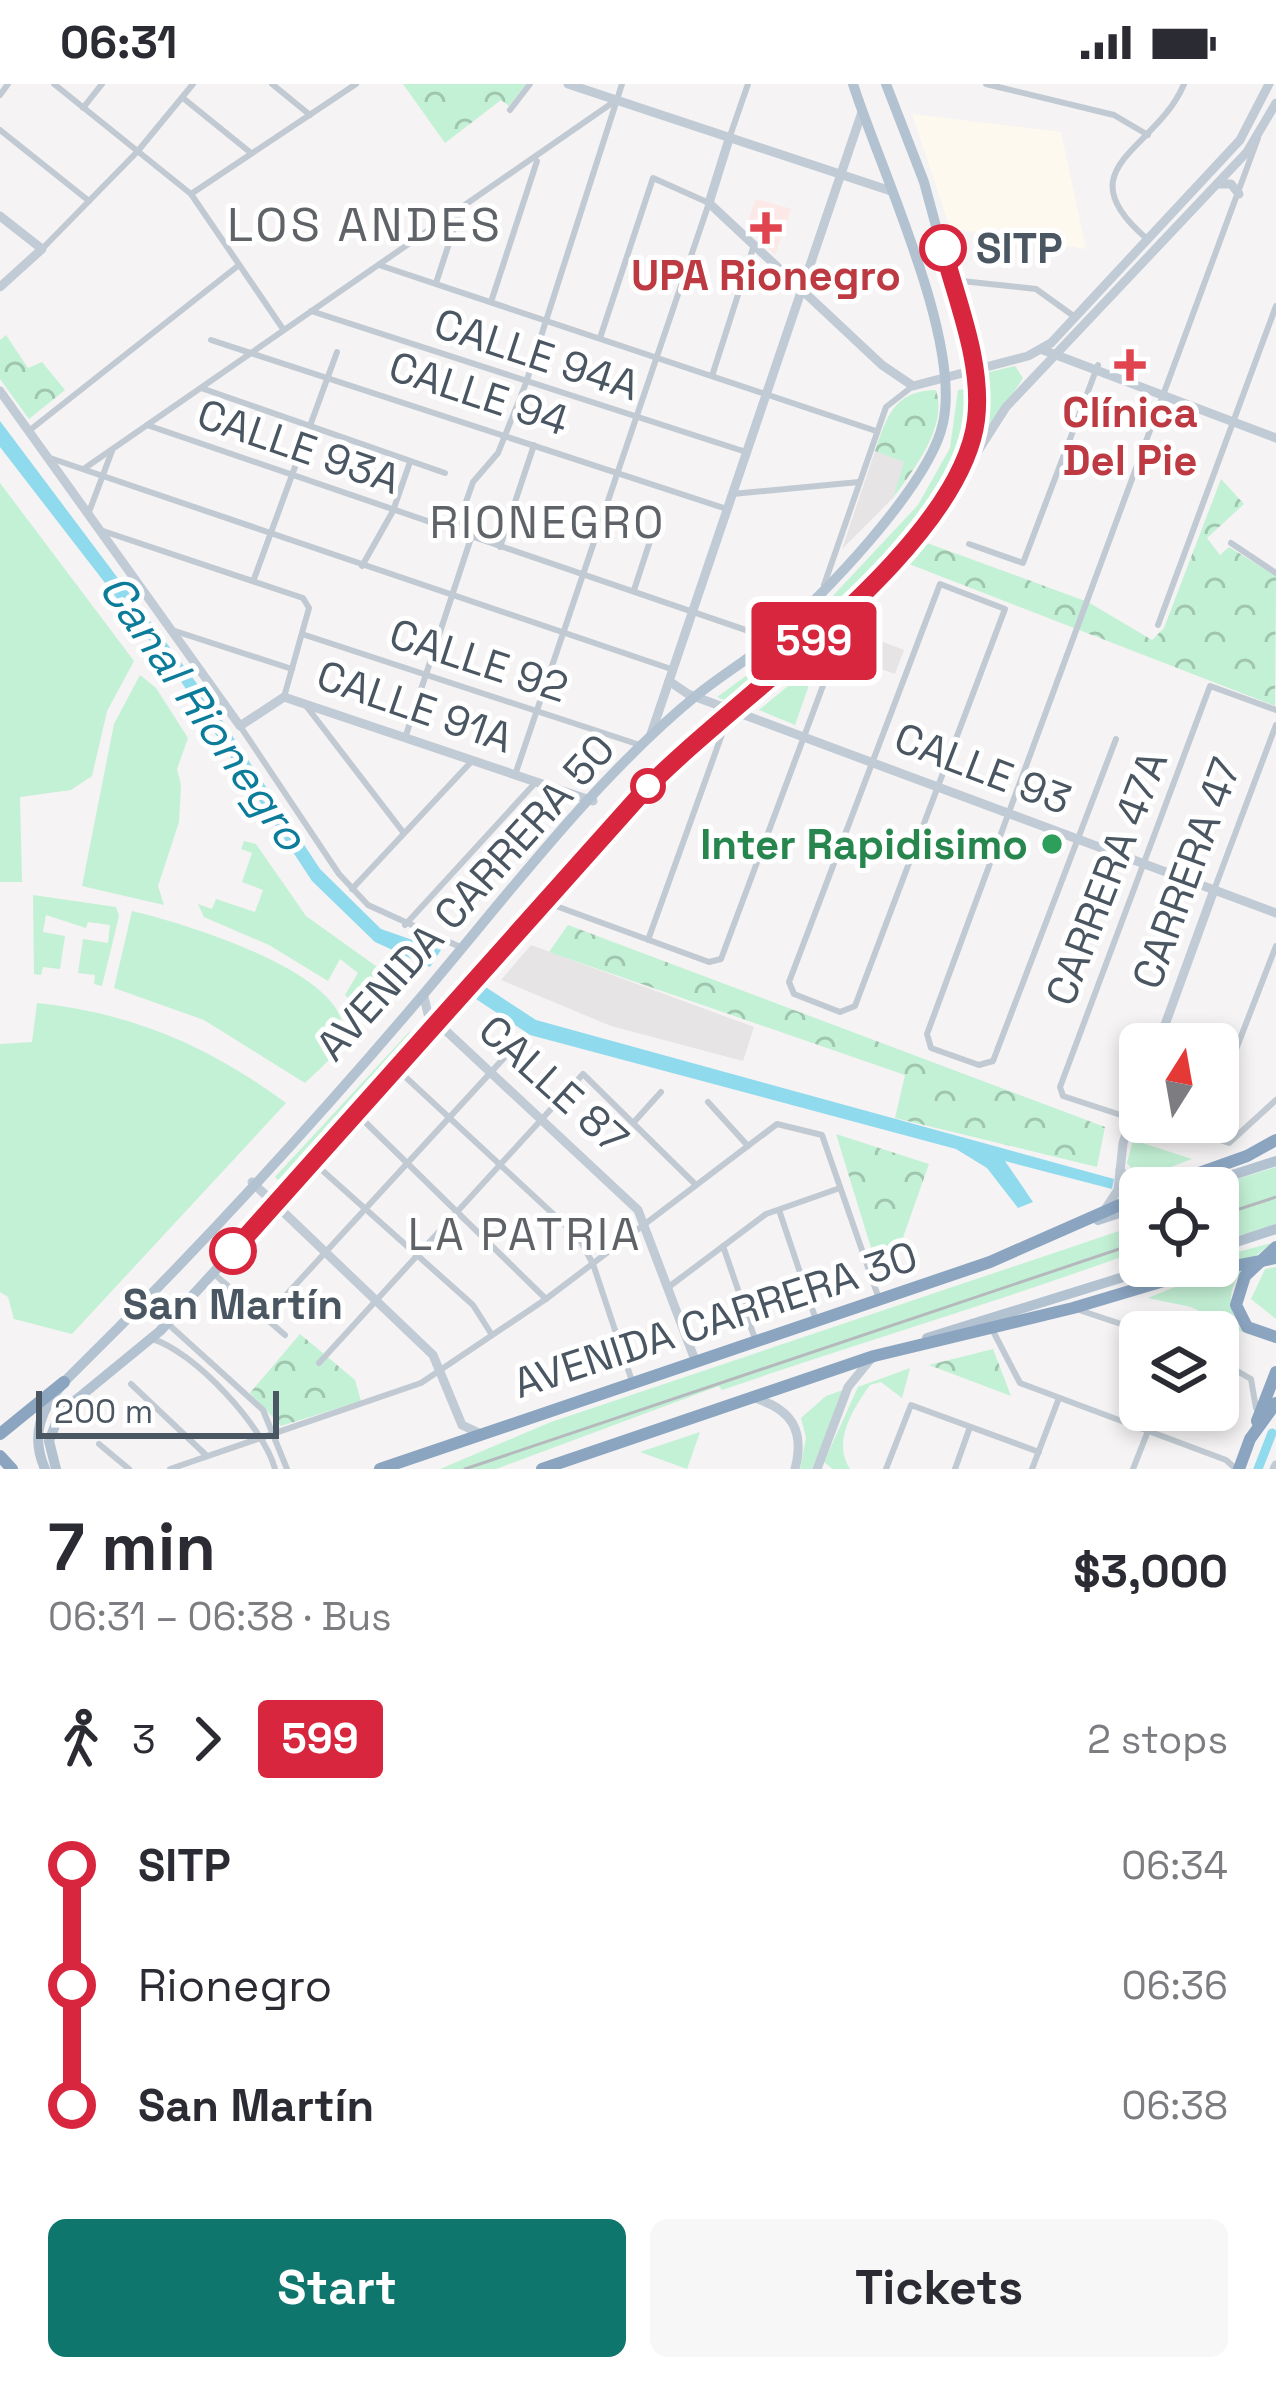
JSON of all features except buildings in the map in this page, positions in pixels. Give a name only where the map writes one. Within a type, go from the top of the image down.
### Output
[{"type":"highway","points":[[1215,1167],[1276,1139]]},
{"type":"highway","name":"AVENIDA CARRERA 30","points":[[380,1469],[879,1299],[1071,1229],[1119,1206]]},
{"type":"highway","points":[[1276,1247],[1245,1276],[1235,1305],[1247,1328],[1276,1337]]},
{"type":"highway","name":"AVENIDA CARRERA 30","points":[[542,1469],[574,1463],[748,1397],[874,1356],[1073,1308],[1177,1276],[1276,1258]]},
{"type":"highway","points":[[1238,1469],[1276,1372]]},
{"type":"highway","points":[[0,1434],[64,1382]]},
{"type":"highway","points":[[1250,1439],[1276,1403]]},
{"type":"main road","points":[[853,84],[891,191],[946,378]]},
{"type":"main road","points":[[886,84],[916,158],[975,370],[972,442],[945,500]]},
{"type":"main road","name":"AVENIDA CARRERA 50","points":[[45,1469],[38,1427],[48,1401],[64,1382],[425,992],[458,946],[642,743],[772,639],[928,467],[944,422],[946,378]]},
{"type":"main road","name":"AVENIDA CARRERA 50","points":[[56,1469],[49,1441],[60,1413],[152,1339],[673,760],[790,664],[945,500]]},
{"type":"main road","points":[[1239,1173],[1276,1161]]},
{"type":"main road","name":"AVENIDA CARRERA 30","points":[[1071,1229],[1119,1212]]},
{"type":"main road","points":[[1239,1242],[1276,1232]]},
{"type":"main road","points":[[874,1356],[1119,1279]]},
{"type":"street","points":[[0,94],[8,84]]},
{"type":"street","points":[[54,84],[191,194],[284,329]]},
{"type":"street","points":[[83,108],[102,84]]},
{"type":"street","points":[[0,287],[137,152],[194,84]]},
{"type":"street","points":[[272,84],[310,115]]},
{"type":"street","points":[[191,194],[356,84]]},
{"type":"street","points":[[510,110],[530,84]]},
{"type":"street","points":[[568,84],[891,191]]},
{"type":"street","points":[[455,532],[473,482],[506,436],[548,321],[622,84]]},
{"type":"street","points":[[515,775],[748,84]]},
{"type":"street","points":[[986,84],[1114,115],[1148,135]]},
{"type":"street","points":[[1147,238],[1118,214],[1110,186],[1113,171],[1148,135],[1184,84]]},
{"type":"street","points":[[823,587],[889,402],[914,386],[1043,350],[1240,140],[1269,84]]},
{"type":"street","points":[[183,98],[251,153]]},
{"type":"street","points":[[85,468],[616,100]]},
{"type":"street","name":"AVENIDA CARRERA 50","points":[[945,500],[1024,388],[1217,184],[1259,136],[1276,103]]},
{"type":"street","points":[[1116,739],[988,1065],[931,1048],[926,1040],[1239,194],[1259,136],[1261,106]]},
{"type":"street","points":[[642,743],[671,675],[862,112]]},
{"type":"street","points":[[0,130],[89,201]]},
{"type":"street","points":[[490,302],[538,158]]},
{"type":"street","points":[[600,338],[653,178],[709,203],[882,365],[914,386]]},
{"type":"street","points":[[1217,184],[1231,184],[1239,194]]},
{"type":"street","points":[[436,283],[460,211]]},
{"type":"street","points":[[0,216],[42,249]]},
{"type":"street","points":[[712,376],[754,245]]},
{"type":"street","points":[[30,430],[239,265]]},
{"type":"street","points":[[379,265],[876,431]]},
{"type":"street","points":[[952,280],[1036,289],[1075,316]]},
{"type":"street","points":[[1158,625],[1276,306]]},
{"type":"street","name":"CALLE 94A","points":[[310,311],[746,452]]},
{"type":"street","name":"CALLE 94","points":[[211,340],[727,509]]},
{"type":"street","points":[[1043,350],[1276,434]]},
{"type":"street","points":[[254,580],[337,352]]},
{"type":"street","points":[[1010,361],[1024,371],[1024,388]]},
{"type":"street","points":[[969,544],[1023,563],[1097,366]]},
{"type":"street","points":[[201,388],[446,473]]},
{"type":"street","points":[[0,391],[352,889],[380,914],[458,946]]},
{"type":"street","name":"CALLE 93A","points":[[147,425],[772,639]]},
{"type":"street","points":[[500,547],[534,446]]},
{"type":"street","points":[[90,523],[113,447]]},
{"type":"street","name":"CALLE 93","points":[[50,458],[563,633],[671,675],[695,697],[1276,913]]},
{"type":"street","points":[[362,566],[393,511],[410,462]]},
{"type":"street","points":[[732,494],[859,482]]},
{"type":"street","points":[[602,519],[652,535],[633,592]]},
{"type":"street","points":[[90,523],[307,603],[284,697],[240,726]]},
{"type":"street","points":[[405,738],[472,538]]},
{"type":"street","points":[[1231,543],[1276,573]]},
{"type":"street","points":[[940,584],[1005,609],[851,1010],[818,1004],[789,987],[873,762],[940,584]]},
{"type":"street","points":[[542,901],[717,962],[856,599]]},
{"type":"street","points":[[169,628],[292,669]]},
{"type":"street","name":"CALLE 92","points":[[302,634],[642,743]]},
{"type":"street","name":"CARRERA 47A","points":[[1119,1114],[1060,1092],[1210,686],[1276,710]]},
{"type":"street","name":"CALLE 91A","points":[[284,697],[593,801]]},
{"type":"street","points":[[305,704],[403,832]]},
{"type":"street","points":[[648,940],[730,710]]},
{"type":"street","name":"CARRERA 47","points":[[1166,1023],[1276,725]]},
{"type":"street","points":[[352,889],[472,760]]},
{"type":"street","points":[[405,926],[536,782]]},
{"type":"street","points":[[1239,1042],[1276,946]]},
{"type":"street","name":"CALLE 87","points":[[425,992],[423,1006],[440,1024],[626,1196],[646,1222],[695,1360]]},
{"type":"street","points":[[265,1318],[516,1045]]},
{"type":"street","points":[[397,1070],[569,1227],[593,1264],[632,1381]]},
{"type":"street","points":[[319,1363],[583,1074],[696,1185]]},
{"type":"street","points":[[634,1122],[661,1092]]},
{"type":"street","points":[[1239,1138],[1276,1100]]},
{"type":"street","points":[[708,1102],[748,1146]]},
{"type":"street","points":[[356,1114],[459,1209],[546,1299]]},
{"type":"street","points":[[170,1469],[412,1388],[546,1299],[782,1124],[822,1136],[879,1299]]},
{"type":"street","points":[[313,1162],[473,1305],[492,1334]]},
{"type":"street","points":[[1101,1215],[1118,1190],[1119,1180]]},
{"type":"street","points":[[252,1182],[442,1370],[462,1425],[479,1432]]},
{"type":"street","points":[[670,1286],[779,1210],[840,1188]]},
{"type":"street","points":[[779,1210],[816,1320]]},
{"type":"street","points":[[723,1246],[755,1340]]},
{"type":"street","points":[[213,1273],[285,1335]]},
{"type":"street","points":[[1073,1308],[1119,1323]]},
{"type":"street","points":[[167,1323],[257,1403],[276,1435],[287,1469]]},
{"type":"street","points":[[990,1329],[1003,1343],[1015,1379],[1119,1420]]},
{"type":"street","points":[[152,1339],[172,1348],[264,1438],[275,1469]]},
{"type":"street","points":[[818,1469],[848,1387],[874,1356]]},
{"type":"street","points":[[1239,1370],[1256,1388],[1250,1439]]},
{"type":"street","points":[[131,1384],[208,1456]]},
{"type":"street","points":[[748,1397],[776,1407],[795,1423],[801,1441],[795,1469]]},
{"type":"street","points":[[1032,1469],[1059,1398]]},
{"type":"street","points":[[886,1469],[911,1405],[1039,1452]]},
{"type":"street","points":[[955,1469],[970,1427]]},
{"type":"street","points":[[1133,1469],[1148,1431],[1226,1460],[1238,1469]]},
{"type":"street","points":[[99,1444],[129,1469]]},
{"type":"shaded area","points":[[912,114],[1061,132],[1086,249],[950,228]]},
{"type":"shaded area","name":"UPA Rionegro","points":[[756,199],[791,209],[775,255],[746,227]]},
{"type":"shaded area","points":[[875,451],[905,462],[893,498],[842,549]]},
{"type":"shaded area","points":[[854,631],[904,650],[895,674],[845,656]]},
{"type":"shaded area","points":[[531,945],[754,1027],[743,1061],[611,1026],[501,980]]},
{"type":"green space","points":[[403,84],[526,84],[509,106],[501,100],[445,143]]},
{"type":"green space","points":[[6,335],[28,368],[42,362],[65,390],[29,419],[0,379],[0,340]]},
{"type":"green space","points":[[1015,366],[1023,378],[969,460],[979,416],[981,374]]},
{"type":"green space","points":[[965,389],[961,430],[948,470],[908,529],[782,655],[724,700],[717,697],[784,648],[918,505],[950,448],[958,390]]},
{"type":"green space","points":[[936,390],[933,433],[893,498],[904,462],[875,451],[884,427],[901,401]]},
{"type":"green space","points":[[1221,479],[1244,504],[1207,538],[1220,555],[1229,547],[1276,576],[1275,706],[909,564],[927,543],[1088,602],[1152,640],[1164,628]]},
{"type":"green space","points":[[0,483],[134,661],[107,711],[92,776],[71,790],[20,797],[22,882],[0,882]]},
{"type":"green space","points":[[817,662],[795,725],[759,710]]},
{"type":"green space","points":[[140,675],[156,688],[188,738],[177,769],[179,822],[158,886],[164,905],[82,886],[114,724]]},
{"type":"green space","points":[[244,841],[256,844],[306,916],[387,974],[392,995],[370,1018],[345,995],[358,973],[340,959],[328,981],[269,945],[204,917],[198,904],[212,909],[216,899],[255,912],[263,890],[242,882],[252,853],[241,849]]},
{"type":"green space","points":[[33,895],[116,907],[119,916],[102,986],[94,984],[95,975],[78,973],[83,939],[108,943],[110,925],[88,922],[86,928],[46,915],[43,932],[65,936],[60,969],[43,967],[41,975],[34,974]]},
{"type":"green space","points":[[132,911],[256,953],[318,989],[337,1010],[343,1032],[334,1053],[305,1083],[204,1020],[114,988]]},
{"type":"green space","points":[[568,925],[1105,1127],[1097,1167],[895,1118],[905,1075],[549,952]]},
{"type":"green space","points":[[37,1003],[105,1015],[168,1035],[228,1065],[286,1103],[72,1334],[14,1319],[8,1297],[0,1292],[0,1044],[32,1042]]},
{"type":"green space","points":[[410,1031],[415,1035],[279,1181],[275,1177]]},
{"type":"green space","points":[[836,1134],[929,1164],[890,1274],[876,1264]]},
{"type":"green space","points":[[1132,1143],[1192,1159],[1170,1167],[1131,1167],[1127,1163]]},
{"type":"green space","points":[[1276,1167],[1276,1224],[1239,1235],[1239,1178]]},
{"type":"green space","points":[[1119,1231],[1119,1258],[1088,1269],[722,1390],[719,1386],[496,1469],[440,1469],[551,1422]]},
{"type":"green space","points":[[1272,1243],[1239,1276],[1239,1252]]},
{"type":"green space","points":[[1276,1267],[1276,1319],[1251,1299],[1265,1269]]},
{"type":"green space","points":[[1175,1287],[1234,1287],[1232,1311],[1199,1311],[1148,1298]]},
{"type":"green space","points":[[300,1334],[355,1380],[361,1401],[281,1426],[250,1393]]},
{"type":"green space","points":[[993,1349],[1011,1396],[929,1365]]},
{"type":"green space","points":[[910,1368],[902,1398],[881,1382],[870,1385],[857,1404],[844,1436],[850,1469],[833,1469],[824,1462],[858,1387]]},
{"type":"green space","points":[[843,1390],[812,1469],[800,1469],[806,1438],[801,1418],[826,1396]]},
{"type":"green space","points":[[700,1432],[687,1469],[640,1452]]},
{"type":"water","name":"Canal Rionegro","points":[[0,421],[204,693],[320,869],[381,929],[441,950],[430,967],[375,942],[312,881],[180,680],[0,447]]},
{"type":"water","points":[[484,986],[536,1020],[1114,1179],[1112,1189],[1005,1161],[1033,1202],[1018,1208],[987,1168],[956,1149],[530,1035],[476,999]]},
{"type":"waterway","points":[[1258,1469],[1272,1433]]},
{"type":"railway","points":[[1239,1209],[1276,1197]]},
{"type":"railway","points":[[465,1469],[1119,1249]]},
{"type":"bus line","name":"599","points":[[233,1251],[440,1024],[583,855],[673,760],[827,629],[945,500],[972,442],[977,395],[975,370],[943,248]]},
{"type":"place","name":"UPA Rionegro","points":[[766,228]]},
{"type":"place","name":"SITP","points":[[943,248]]},
{"type":"place","name":"Clínica Del Pie","points":[[1130,365]]},
{"type":"place","name":"Inter Rapidisimo","points":[[1052,844]]},
{"type":"place","name":"San Martín","points":[[233,1251]]},
{"type":"district","name":"LOS ANDES","points":[[365,224]]},
{"type":"district","name":"RIONEGRO","points":[[548,522]]},
{"type":"district","name":"LA PATRIA","points":[[525,1234]]}]
